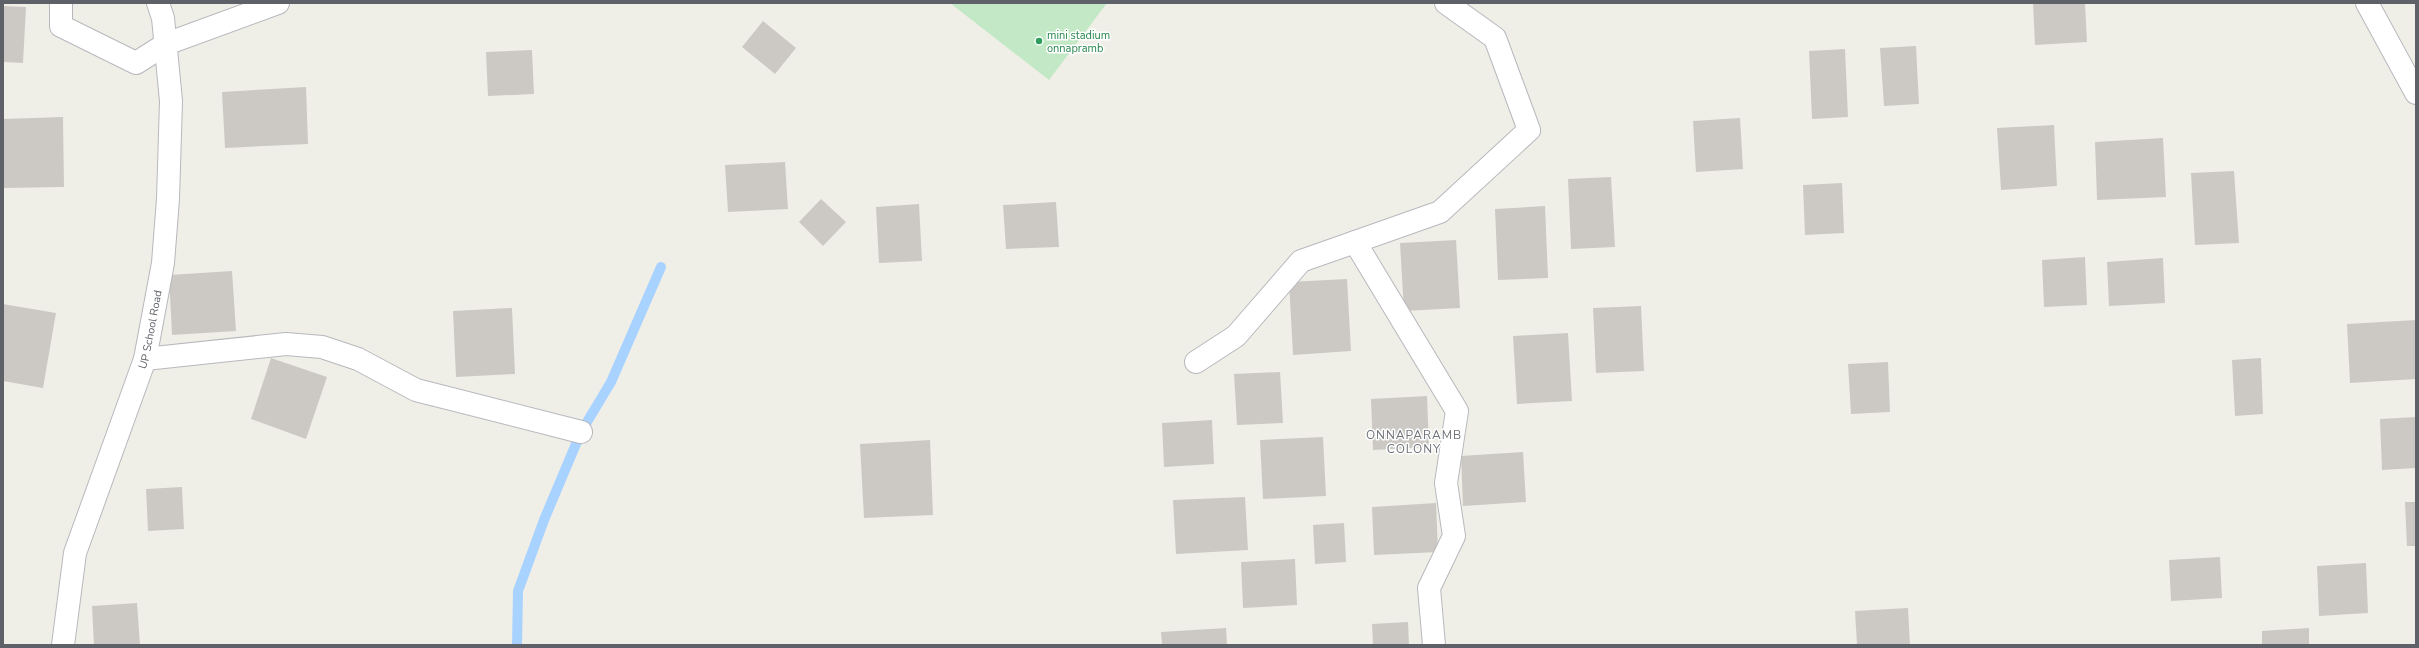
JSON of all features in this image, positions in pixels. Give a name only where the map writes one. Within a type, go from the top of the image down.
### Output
[{"type":"street","points":[[61,3],[61,26],[136,63],[166,44],[278,3]]},
{"type":"street","name":"UP School Road","points":[[63,645],[75,553],[145,359],[163,263],[168,199],[171,101],[163,18],[158,3]]},
{"type":"street","points":[[1196,362],[1236,336],[1301,261],[1440,212],[1529,130],[1495,38],[1446,3]]},
{"type":"street","points":[[2367,3],[2416,93]]},
{"type":"street","points":[[1355,242],[1458,411],[1446,483],[1454,536],[1429,588],[1434,645]]},
{"type":"street","points":[[145,359],[286,344],[322,347],[358,359],[416,390],[581,432]]},
{"type":"green space","name":"mini stadium onnapramb","points":[[950,3],[1107,3],[1049,80]]},
{"type":"building","points":[[2033,3],[2085,3],[2087,42],[2035,45]]},
{"type":"building","points":[[3,6],[26,7],[23,63],[3,62]]},
{"type":"building","points":[[763,21],[796,48],[775,74],[742,47]]},
{"type":"building","points":[[1916,46],[1919,104],[1884,106],[1880,48]]},
{"type":"building","points":[[1845,49],[1848,117],[1812,119],[1809,51]]},
{"type":"building","points":[[532,50],[534,94],[488,96],[486,52]]},
{"type":"building","points":[[306,87],[308,144],[225,148],[222,92]]},
{"type":"building","points":[[63,117],[64,187],[3,188],[3,119]]},
{"type":"building","points":[[1740,118],[1743,169],[1696,172],[1693,121]]},
{"type":"building","points":[[2054,125],[2057,186],[2001,190],[1997,128]]},
{"type":"building","points":[[2163,138],[2166,197],[2097,200],[2095,142]]},
{"type":"building","points":[[785,162],[788,209],[728,212],[725,165]]},
{"type":"building","points":[[2234,171],[2239,243],[2195,245],[2191,173]]},
{"type":"building","points":[[1611,177],[1615,247],[1571,249],[1568,179]]},
{"type":"building","points":[[1842,183],[1844,233],[1805,235],[1803,185]]},
{"type":"building","points":[[821,199],[846,222],[823,246],[799,222]]},
{"type":"building","points":[[1056,202],[1059,247],[1006,249],[1003,205]]},
{"type":"building","points":[[919,204],[922,261],[879,263],[876,207]]},
{"type":"building","points":[[1545,206],[1548,278],[1498,280],[1495,209]]},
{"type":"building","points":[[1456,240],[1460,308],[1404,311],[1400,243]]},
{"type":"building","points":[[2085,257],[2087,305],[2044,307],[2042,260]]},
{"type":"building","points":[[2163,258],[2165,303],[2109,306],[2107,262]]},
{"type":"building","points":[[232,271],[236,331],[172,335],[169,275]]},
{"type":"building","points":[[1347,279],[1351,351],[1293,355],[1289,282]]},
{"type":"building","points":[[3,304],[56,313],[43,388],[3,381]]},
{"type":"building","points":[[1641,306],[1644,371],[1596,373],[1593,308]]},
{"type":"building","points":[[512,308],[515,374],[456,377],[453,311]]},
{"type":"building","points":[[2416,320],[2416,379],[2350,383],[2347,324]]},
{"type":"building","points":[[1568,333],[1572,401],[1517,404],[1513,336]]},
{"type":"building","points":[[271,358],[327,377],[306,439],[251,419]]},
{"type":"building","points":[[2261,358],[2263,414],[2235,416],[2232,360]]},
{"type":"building","points":[[1888,362],[1890,412],[1851,414],[1848,364]]},
{"type":"building","points":[[1280,372],[1283,423],[1237,425],[1234,374]]},
{"type":"building","points":[[1427,396],[1429,447],[1373,450],[1371,399]]},
{"type":"building","points":[[2416,417],[2416,468],[2382,470],[2380,419]]},
{"type":"building","points":[[1212,420],[1214,464],[1164,467],[1162,423]]},
{"type":"building","points":[[1323,437],[1326,496],[1263,499],[1260,440]]},
{"type":"building","points":[[930,440],[933,515],[864,518],[860,444]]},
{"type":"building","points":[[1523,452],[1526,502],[1463,506],[1461,456]]},
{"type":"building","points":[[182,487],[184,529],[148,531],[146,489]]},
{"type":"building","points":[[1245,497],[1248,550],[1176,554],[1173,500]]},
{"type":"building","points":[[2405,502],[2416,502],[2416,546],[2407,546]]},
{"type":"building","points":[[1436,503],[1438,552],[1374,555],[1372,507]]},
{"type":"building","points":[[1344,523],[1346,562],[1315,564],[1313,525]]},
{"type":"building","points":[[2220,557],[2222,598],[2171,601],[2169,560]]},
{"type":"building","points":[[1295,559],[1297,605],[1243,608],[1241,562]]},
{"type":"building","points":[[2366,563],[2368,613],[2319,616],[2317,566]]},
{"type":"building","points":[[137,603],[140,645],[94,645],[92,606]]},
{"type":"building","points":[[1908,608],[1910,645],[1857,645],[1855,611]]},
{"type":"building","points":[[1408,622],[1409,645],[1373,645],[1372,624]]},
{"type":"building","points":[[1226,628],[1227,645],[1162,645],[1161,632]]},
{"type":"building","points":[[2309,628],[2309,645],[2262,645],[2262,631]]},
{"type":"waterway","points":[[517,645],[518,591],[544,520],[581,432],[611,382],[661,267]]},
{"type":"place","name":"mini stadium onnapramb","points":[[1039,41]]},
{"type":"district","name":"ONNAPARAMB COLONY","points":[[1414,442]]}]
